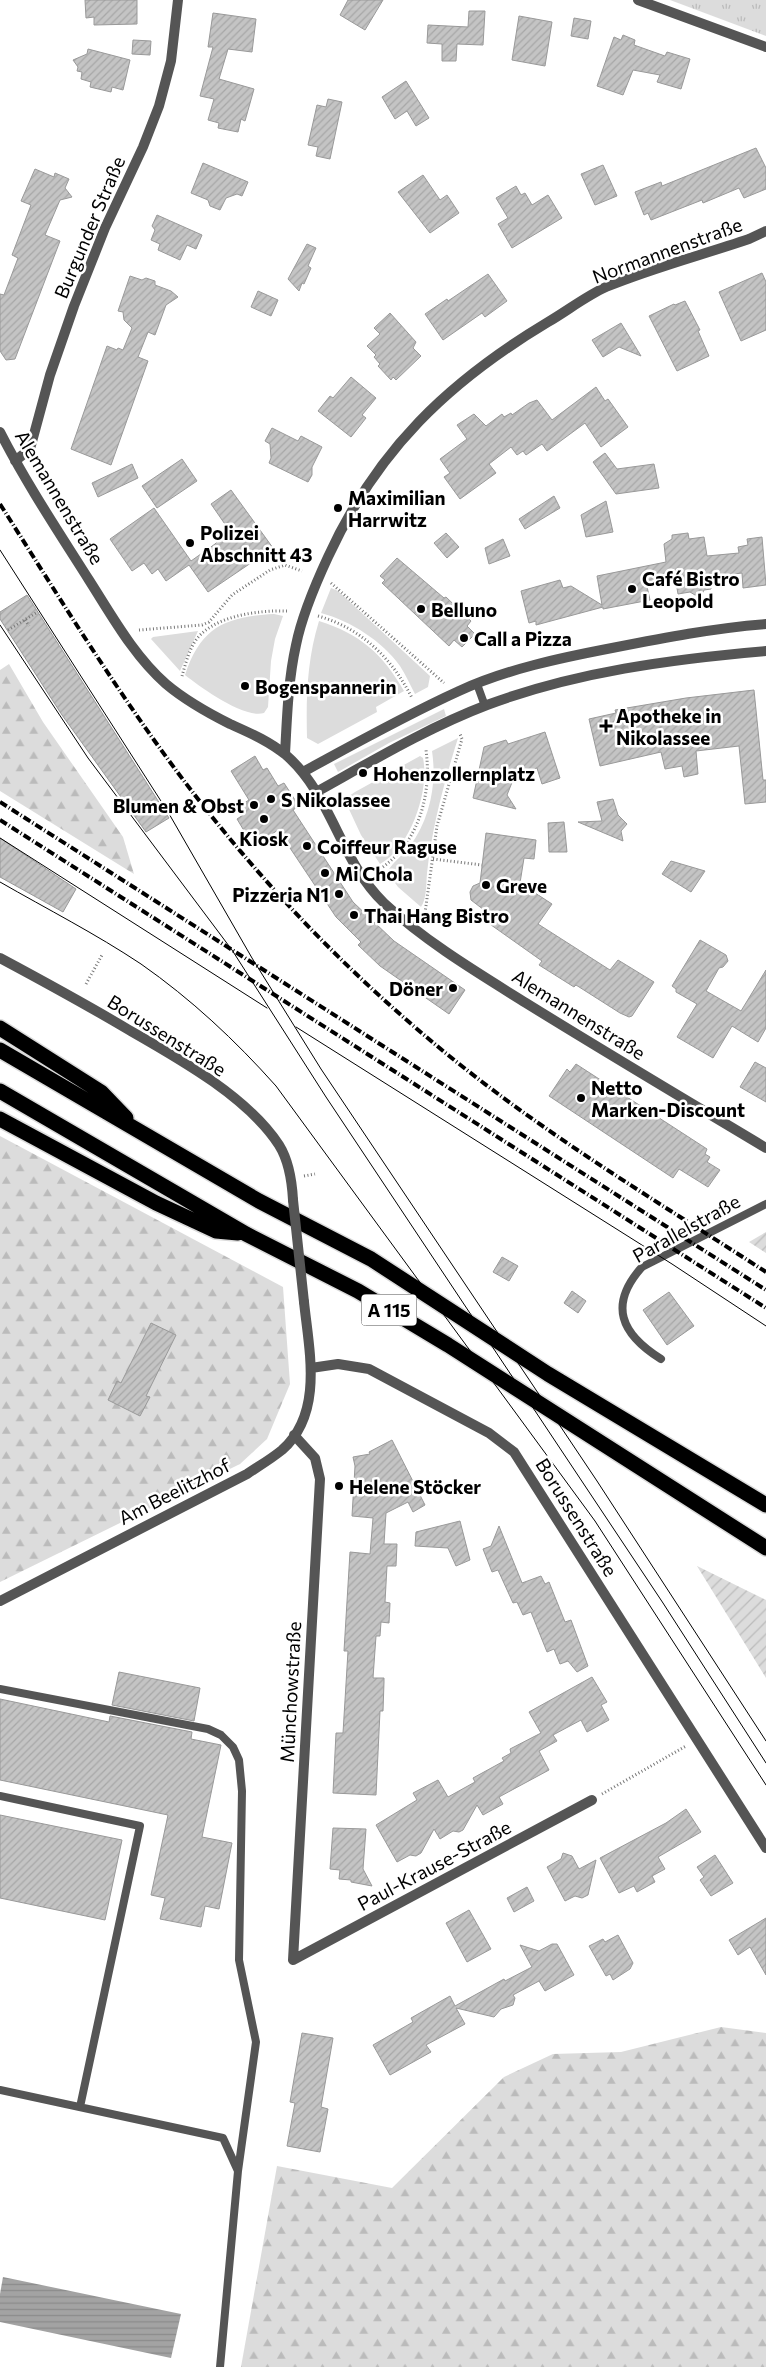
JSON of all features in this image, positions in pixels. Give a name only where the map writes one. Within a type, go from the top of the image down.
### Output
[{"type":"highway","points":[[0,1028],[100,1092],[140,1132]]},
{"type":"highway","name":"A 115","points":[[0,1050],[259,1201],[371,1259],[548,1374],[766,1505]]},
{"type":"highway","name":"A 115","points":[[0,1091],[246,1234],[358,1291],[766,1548]]},
{"type":"highway","points":[[0,1119],[164,1207],[216,1230],[246,1234]]},
{"type":"street","name":"Burgunder Straße","points":[[15,461],[30,449],[50,375],[74,306],[159,106],[170,60],[178,0]]},
{"type":"street","points":[[638,0],[766,47]]},
{"type":"street","name":"Normannenstraße","points":[[285,754],[296,645],[316,585],[364,488],[399,442],[428,410],[503,349],[605,288],[749,239],[766,231]]},
{"type":"street","name":"Alemannenstraße","points":[[0,432],[15,461],[121,631],[166,684],[205,710],[257,735],[285,754]]},
{"type":"street","points":[[303,772],[379,730],[477,684],[537,665],[587,653],[658,639],[740,626],[766,624]]},
{"type":"street","points":[[285,754],[318,791],[381,756],[485,706],[544,687],[657,663],[766,652]]},
{"type":"street","name":"Alemannenstraße","points":[[318,791],[342,843],[364,879],[382,901],[403,919],[498,986],[766,1148]]},
{"type":"street","name":"Borussenstraße","points":[[0,958],[189,1065],[219,1087],[259,1121],[280,1146],[292,1179],[311,1368],[338,1364],[369,1369],[489,1433],[514,1452],[766,1848]]},
{"type":"street","name":"Am Beelitzhof","points":[[0,1601],[247,1474],[284,1448],[294,1436],[304,1417],[310,1396],[311,1368]]},
{"type":"street","name":"Münchowstraße","points":[[293,1960],[320,1479],[315,1458],[294,1436]]},
{"type":"street","name":"Paul-Krause-Straße","points":[[293,1960],[592,1800]]},
{"type":"lane","points":[[477,684],[485,706]]},
{"type":"lane","name":"Parallelstraße","points":[[661,1359],[644,1349],[632,1336],[625,1322],[622,1306],[624,1292],[630,1280],[642,1267],[766,1204]]},
{"type":"lane","points":[[0,1689],[208,1729],[221,1735],[236,1753],[239,1760],[242,1791],[239,1960],[256,2042],[251,2090],[238,2171],[220,2367]]},
{"type":"lane","points":[[0,1796],[140,1826],[80,2107]]},
{"type":"lane","points":[[0,2090],[223,2138],[238,2171]]},
{"type":"path","points":[[139,630],[202,626],[209,622],[232,595],[270,570],[285,565],[302,571]]},
{"type":"path","points":[[331,583],[444,683]]},
{"type":"path","points":[[182,676],[194,643],[213,626],[244,614],[266,610],[287,611]]},
{"type":"path","points":[[8,630],[36,613]]},
{"type":"path","points":[[318,616],[338,622],[357,632],[376,646],[412,698]]},
{"type":"path","points":[[25,620],[29,626]]},
{"type":"path","points":[[209,622],[213,626]]},
{"type":"path","points":[[425,913],[437,826],[462,739],[460,734]]},
{"type":"path","points":[[380,869],[409,839],[422,810],[428,777],[426,750]]},
{"type":"path","points":[[432,858],[482,865]]},
{"type":"path","points":[[86,984],[102,955]]},
{"type":"path","points":[[592,1800],[697,1739]]},
{"type":"green space","points":[[670,0],[766,0],[766,36]]},
{"type":"green space","points":[[331,588],[338,591],[430,676],[428,687],[415,694],[400,666],[375,640],[343,621],[321,613]]},
{"type":"green space","points":[[274,614],[283,616],[275,639],[271,661],[268,707],[264,713],[255,714],[234,707],[211,694],[185,675],[191,659],[199,646],[207,635],[217,628],[242,618]]},
{"type":"green space","points":[[319,621],[347,632],[369,647],[388,666],[404,691],[376,707],[377,712],[318,744],[307,738],[307,708],[310,664]]},
{"type":"green space","points":[[198,631],[180,671],[151,639],[153,637]]},
{"type":"green space","points":[[9,664],[43,722],[123,837],[134,874],[0,791],[0,670]]},
{"type":"green space","points":[[444,709],[446,716],[389,743],[338,772],[334,764]]},
{"type":"green space","points":[[458,738],[435,822],[425,895],[421,907],[398,887],[387,872],[410,846],[423,824],[433,788],[432,751]]},
{"type":"green space","points":[[420,756],[423,758],[423,786],[415,817],[409,832],[400,845],[391,856],[380,864],[361,835],[347,805],[349,796]]},
{"type":"green space","points":[[0,1136],[283,1287],[290,1384],[267,1439],[240,1464],[0,1582]]},
{"type":"green space","points":[[766,1232],[766,1253],[749,1242]]},
{"type":"green space","points":[[697,1566],[766,1600],[766,1678]]},
{"type":"green space","points":[[721,2027],[766,2033],[766,2367],[241,2367],[277,2166],[392,2188],[504,2077],[553,2054],[621,2052]]},
{"type":"shaded area","points":[[3,2277],[181,2314],[171,2358],[0,2322],[0,2294]]},
{"type":"building","points":[[85,0],[137,0],[137,24],[94,25],[94,17],[86,18]]},
{"type":"building","points":[[348,0],[383,0],[365,30],[340,15]]},
{"type":"building","points":[[469,11],[485,11],[483,45],[457,44],[456,61],[442,61],[442,44],[427,43],[428,25],[468,27]]},
{"type":"building","points":[[213,13],[256,19],[252,52],[228,49],[219,79],[254,89],[245,121],[241,119],[238,132],[218,128],[219,123],[208,120],[214,99],[200,96],[213,47],[208,47]]},
{"type":"building","points":[[519,16],[552,22],[545,66],[512,60]]},
{"type":"building","points":[[574,18],[591,21],[588,39],[571,36]]},
{"type":"building","points":[[623,35],[635,40],[634,45],[665,56],[667,52],[690,59],[681,89],[657,82],[660,75],[633,70],[623,95],[597,86],[614,37],[621,40]]},
{"type":"building","points":[[133,40],[151,41],[150,55],[132,54]]},
{"type":"building","points":[[88,49],[130,60],[123,90],[112,87],[111,92],[90,87],[91,82],[81,79],[82,72],[77,71],[78,67],[73,60],[87,54]]},
{"type":"building","points":[[406,81],[429,118],[416,126],[407,111],[395,119],[382,97]]},
{"type":"building","points":[[328,99],[342,102],[330,159],[316,156],[318,147],[308,145],[317,105],[326,107]]},
{"type":"building","points":[[756,148],[766,168],[766,189],[744,198],[739,188],[703,203],[702,200],[651,220],[648,213],[644,215],[635,192],[661,182],[662,186]]},
{"type":"building","points":[[203,163],[248,182],[242,196],[237,194],[226,198],[220,210],[210,206],[208,200],[191,193]]},
{"type":"building","points":[[603,165],[617,196],[595,205],[581,174]]},
{"type":"building","points":[[35,169],[54,177],[55,173],[69,179],[65,188],[72,197],[60,200],[45,235],[60,241],[15,359],[6,360],[0,351],[0,294],[4,295],[18,258],[12,255],[31,205],[21,201]]},
{"type":"building","points":[[423,175],[440,200],[447,195],[459,213],[430,233],[398,192]]},
{"type":"building","points":[[516,186],[521,195],[525,193],[532,205],[548,195],[562,218],[512,248],[498,224],[508,218],[496,198]]},
{"type":"building","points":[[157,215],[202,235],[196,249],[187,245],[180,260],[158,250],[160,244],[151,240],[155,230],[152,226]]},
{"type":"building","points":[[307,244],[316,248],[308,266],[311,268],[299,291],[288,279]]},
{"type":"building","points":[[762,273],[766,282],[766,330],[741,341],[719,292]]},
{"type":"building","points":[[488,274],[507,301],[485,317],[482,313],[443,340],[425,314]]},
{"type":"building","points":[[130,276],[142,280],[146,278],[155,281],[155,285],[171,291],[178,297],[166,305],[155,335],[148,332],[138,357],[148,361],[111,465],[71,449],[107,346],[123,350],[132,328],[124,320],[123,312],[118,311]]},
{"type":"building","points":[[258,291],[278,300],[271,316],[251,307]]},
{"type":"building","points":[[685,301],[700,330],[698,331],[709,356],[677,371],[649,316]]},
{"type":"building","points":[[390,313],[416,342],[413,348],[421,356],[396,380],[393,377],[391,380],[378,366],[380,364],[374,357],[376,355],[367,346],[380,334],[374,328]]},
{"type":"building","points":[[621,323],[641,356],[619,347],[603,357],[592,340]]},
{"type":"building","points":[[351,377],[376,398],[362,415],[366,418],[351,437],[318,411],[330,396],[333,398]]},
{"type":"building","points":[[596,387],[605,401],[608,399],[628,427],[601,447],[585,423],[547,451],[542,444],[526,455],[523,451],[517,455],[511,447],[489,464],[496,473],[460,499],[444,477],[450,473],[440,459],[467,439],[457,425],[474,414],[486,426],[502,414],[504,417],[511,413],[512,415],[529,403],[537,400],[552,420]]},
{"type":"building","points":[[272,428],[298,441],[301,436],[322,447],[312,467],[312,475],[308,482],[269,463],[271,458],[270,444],[265,441]]},
{"type":"building","points":[[605,453],[617,469],[654,464],[659,488],[616,494],[593,462]]},
{"type":"building","points":[[182,459],[197,481],[157,508],[142,486]]},
{"type":"building","points":[[132,464],[138,478],[98,497],[92,483]]},
{"type":"building","points":[[231,490],[273,548],[208,592],[189,565],[166,581],[158,569],[152,574],[144,563],[132,571],[110,539],[154,508],[191,561],[215,544],[229,530],[211,504]]},
{"type":"building","points":[[554,496],[560,508],[525,529],[519,519]]},
{"type":"building","points":[[606,501],[613,532],[586,537],[581,515]]},
{"type":"building","points":[[446,533],[459,547],[447,558],[434,543]]},
{"type":"building","points":[[688,533],[689,539],[704,537],[707,556],[739,553],[738,547],[748,545],[747,539],[762,537],[766,585],[743,588],[742,573],[710,577],[711,589],[704,590],[702,594],[695,595],[690,592],[678,594],[675,577],[646,582],[650,600],[603,609],[603,607],[536,625],[536,621],[529,623],[521,591],[560,580],[563,588],[571,586],[602,605],[597,576],[666,562],[664,544],[672,539],[672,535]]},
{"type":"building","points":[[503,539],[510,556],[489,564],[485,548]]},
{"type":"building","points":[[397,558],[444,598],[446,597],[471,621],[467,626],[475,634],[462,647],[454,640],[449,646],[382,583],[385,580],[380,576]]},
{"type":"building","points":[[27,595],[169,818],[146,832],[62,715],[0,619],[0,612]]},
{"type":"building","points":[[754,690],[763,780],[766,780],[766,802],[745,804],[739,746],[696,751],[698,774],[684,777],[682,766],[665,769],[661,752],[600,766],[589,719],[616,713],[615,710],[686,698]]},
{"type":"building","points":[[545,732],[560,778],[542,784],[537,768],[518,774],[513,780],[507,795],[516,809],[473,798],[484,747],[506,740],[508,744]]},
{"type":"building","points":[[255,756],[263,770],[267,768],[278,786],[284,783],[299,806],[293,810],[353,902],[394,941],[465,990],[449,1014],[380,966],[358,945],[361,942],[336,917],[278,830],[260,842],[253,830],[246,834],[237,819],[243,815],[238,807],[249,800],[231,771]]},
{"type":"building","points":[[613,799],[618,815],[627,824],[621,831],[623,841],[578,822],[602,821],[597,802]]},
{"type":"building","points":[[564,822],[567,852],[549,852],[548,823]]},
{"type":"building","points":[[486,833],[536,840],[534,859],[524,858],[520,883],[552,904],[538,924],[610,970],[618,960],[654,982],[632,1016],[629,1017],[620,1013],[576,985],[574,987],[539,965],[542,961],[477,915],[484,910],[471,900],[470,892],[473,886],[480,883]]},
{"type":"building","points":[[0,838],[76,889],[63,912],[0,877]]},
{"type":"building","points":[[671,861],[705,871],[691,892],[662,874]]},
{"type":"building","points":[[700,940],[726,955],[728,961],[723,967],[719,968],[706,991],[741,1011],[766,970],[766,1028],[758,1042],[732,1026],[713,1058],[677,1037],[697,1004],[676,992],[676,989],[672,986]]},
{"type":"building","points":[[755,1062],[766,1068],[766,1102],[740,1087]]},
{"type":"building","points":[[576,1064],[707,1149],[705,1154],[710,1157],[707,1162],[720,1170],[708,1187],[679,1169],[673,1178],[549,1096],[567,1069],[570,1072]]},
{"type":"building","points":[[502,1257],[518,1266],[509,1281],[493,1272]]},
{"type":"building","points":[[572,1291],[586,1301],[578,1313],[564,1303]]},
{"type":"building","points":[[669,1292],[694,1326],[667,1345],[643,1310]]},
{"type":"building","points":[[151,1323],[176,1335],[146,1396],[150,1397],[140,1416],[108,1400],[117,1381],[121,1383]]},
{"type":"building","points":[[392,1440],[425,1505],[413,1512],[408,1502],[386,1513],[384,1544],[397,1544],[396,1566],[387,1566],[385,1602],[390,1603],[389,1623],[381,1622],[380,1636],[376,1636],[373,1678],[384,1678],[384,1682],[383,1711],[380,1711],[376,1795],[333,1793],[336,1733],[343,1733],[348,1651],[344,1651],[350,1552],[370,1554],[373,1518],[352,1516],[355,1466],[353,1457],[370,1454],[369,1452]]},
{"type":"building","points":[[460,1521],[470,1560],[456,1566],[448,1548],[415,1546],[416,1532]]},
{"type":"building","points":[[499,1526],[522,1583],[541,1576],[545,1584],[549,1582],[565,1622],[571,1620],[588,1666],[577,1672],[568,1661],[560,1664],[554,1649],[547,1652],[531,1612],[523,1615],[517,1602],[513,1603],[498,1570],[492,1572],[483,1549],[491,1546]]},
{"type":"building","points":[[119,1672],[200,1688],[194,1721],[112,1705]]},
{"type":"building","points":[[592,1677],[607,1702],[601,1705],[609,1720],[587,1732],[581,1720],[553,1735],[557,1741],[539,1751],[549,1770],[499,1797],[503,1804],[483,1815],[477,1805],[463,1830],[459,1832],[453,1831],[440,1839],[434,1829],[421,1853],[416,1856],[410,1855],[397,1862],[376,1825],[417,1800],[413,1793],[438,1780],[448,1797],[475,1782],[473,1778],[504,1761],[502,1758],[511,1753],[510,1749],[541,1733],[529,1712]]},
{"type":"building","points":[[0,1699],[109,1722],[110,1716],[192,1732],[191,1739],[221,1745],[202,1837],[232,1843],[219,1909],[205,1906],[201,1927],[160,1919],[165,1898],[151,1895],[168,1815],[0,1780]]},
{"type":"building","points":[[686,1809],[701,1832],[658,1857],[665,1869],[652,1876],[655,1882],[637,1892],[634,1886],[619,1893],[600,1858],[666,1823]]},
{"type":"building","points":[[0,1815],[122,1840],[105,1920],[0,1898]]},
{"type":"building","points":[[333,1828],[366,1829],[363,1869],[372,1886],[351,1882],[351,1880],[339,1879],[340,1870],[330,1869]]},
{"type":"building","points":[[563,1853],[572,1856],[579,1869],[596,1860],[588,1895],[582,1898],[575,1896],[565,1901],[547,1867],[561,1859]]},
{"type":"building","points":[[715,1855],[733,1883],[711,1896],[700,1880],[704,1877],[697,1867]]},
{"type":"building","points":[[527,1887],[534,1901],[514,1912],[507,1898]]},
{"type":"building","points":[[469,1910],[491,1949],[467,1962],[446,1923]]},
{"type":"building","points":[[766,1918],[766,1975],[750,1947],[738,1955],[729,1940]]},
{"type":"building","points":[[618,1935],[633,1963],[630,1969],[613,1980],[610,1974],[606,1976],[589,1946],[603,1939],[605,1942]]},
{"type":"building","points":[[552,1944],[557,1944],[574,1975],[545,1991],[539,1981],[513,1995],[515,1998],[513,2005],[501,2009],[494,2017],[456,2008],[465,2024],[426,2045],[431,2052],[390,2075],[373,2045],[413,2022],[411,2018],[450,1996],[455,2006],[504,1979],[505,1981],[532,1967],[520,1945],[539,1951]]},
{"type":"building","points":[[302,2033],[333,2038],[321,2107],[328,2109],[320,2152],[287,2146],[295,2103],[290,2102]]},
{"type":"tram line","points":[[0,550],[168,812],[252,958],[321,1069],[597,1481],[766,1741]]},
{"type":"tram line","points":[[0,625],[88,758],[232,950],[326,1097],[663,1603],[766,1763]]},
{"type":"tram line","points":[[0,838],[267,1008]]},
{"type":"tram line","points":[[0,882],[107,942],[159,977],[212,1021],[245,1052],[276,1086],[595,1521],[766,1785]]},
{"type":"tram line","points":[[296,1027],[672,1264],[766,1326]]},
{"type":"railway","points":[[0,504],[102,664],[167,758],[226,834],[323,942],[430,1040],[510,1103],[594,1161],[766,1272]]},
{"type":"railway","points":[[0,802],[766,1290]]},
{"type":"railway","points":[[0,820],[766,1308]]},
{"type":"place","name":"Maximilian Harrwitz","points":[[338,508]]},
{"type":"place","name":"Polizei Abschnitt 43","points":[[190,543]]},
{"type":"place","name":"Café Bistro Leopold","points":[[632,589]]},
{"type":"place","name":"Belluno","points":[[421,609]]},
{"type":"place","name":"Call a Pizza","points":[[464,638]]},
{"type":"place","name":"Bogenspannerin","points":[[245,686]]},
{"type":"place","name":"Apotheke in Nikolassee","points":[[606,726]]},
{"type":"place","name":"Hohenzollernplatz","points":[[363,773]]},
{"type":"place","name":"S Nikolassee","points":[[271,799]]},
{"type":"place","name":"Blumen & Obst","points":[[254,805]]},
{"type":"place","name":"Kiosk","points":[[264,819]]},
{"type":"place","name":"Coiffeur Raguse","points":[[307,846]]},
{"type":"place","name":"Mi Chola","points":[[325,873]]},
{"type":"place","name":"Greve","points":[[486,885]]},
{"type":"place","name":"Pizzeria N1","points":[[339,894]]},
{"type":"place","name":"Thai Hang Bistro","points":[[354,915]]},
{"type":"place","name":"Döner","points":[[453,988]]},
{"type":"place","name":"Netto Marken-Discount","points":[[581,1098]]},
{"type":"place","name":"Helene Stöcker","points":[[339,1486]]}]
